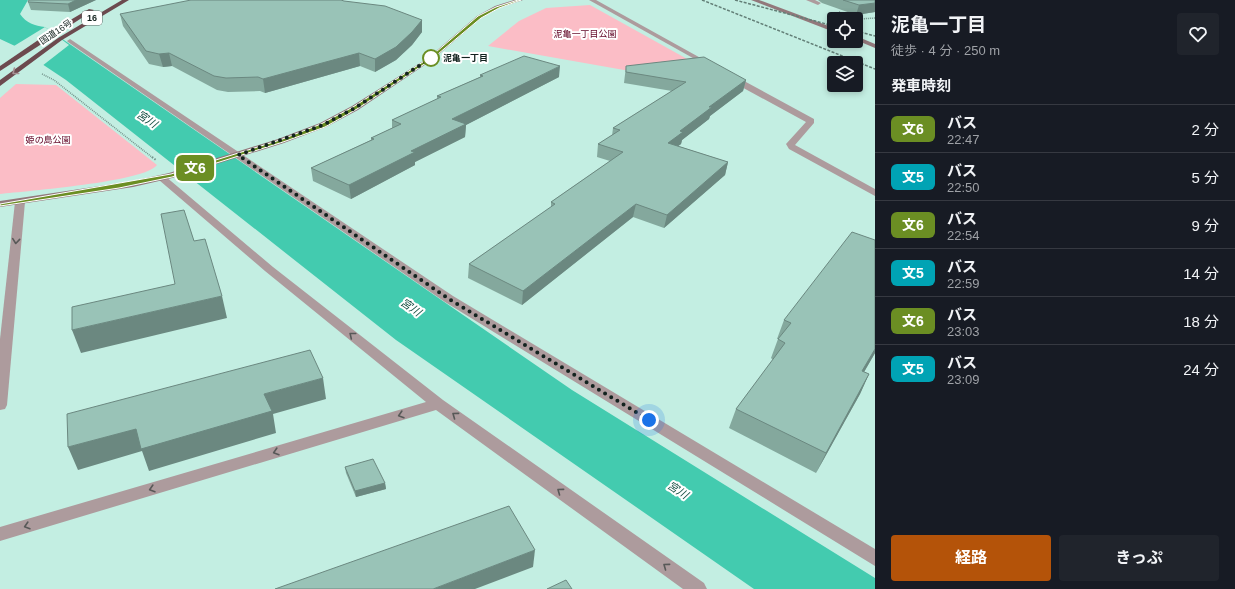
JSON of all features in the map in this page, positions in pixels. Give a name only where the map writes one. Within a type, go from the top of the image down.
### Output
[{"type":"highway","name":"国道16号","points":[[0,84],[30,60],[65,40],[126,0]]},
{"type":"highway","name":"国道16号","points":[[0,69],[52,33],[96,7]]},
{"type":"street","points":[[0,204],[20,202],[171,176],[235,156],[323,125],[355,108],[430,58],[479,17],[497,8],[520,0]]},
{"type":"street","points":[[592,0],[811,121],[790,144],[792,147],[875,192]]},
{"type":"street","points":[[754,0],[827,27]]},
{"type":"street","points":[[809,0],[818,3]]},
{"type":"street","points":[[65,40],[449,299],[875,558]]},
{"type":"street","points":[[863,41],[875,46]]},
{"type":"street","points":[[171,176],[269,269],[438,404],[698,589]]},
{"type":"street","points":[[0,405],[20,202]]},
{"type":"street","points":[[0,534],[438,404]]},
{"type":"path","points":[[863,19],[875,18]]},
{"type":"path","points":[[38,72],[54,80],[171,176]]},
{"type":"green space","name":"泥亀一丁目公園","points":[[590,5],[698,65],[641,73],[488,46],[519,21],[546,8]]},
{"type":"green space","name":"姫の島公園","points":[[16,84],[56,85],[157,165],[148,171],[109,181],[0,194],[0,98]]},
{"type":"water","name":"宮川","points":[[0,0],[28,0],[20,14],[28,22],[45,27],[572,390],[875,578],[875,589],[754,589],[396,340],[66,80],[15,46],[0,39]]},
{"type":"pier","points":[[45,27],[69,45],[42,66],[14,46]]},
{"type":"building","points":[[29,0],[76,0],[68,4],[28,2]]},
{"type":"building","points":[[191,0],[341,0],[385,6],[422,20],[396,47],[375,59],[359,53],[263,79],[258,77],[226,78],[214,76],[169,53],[159,54],[146,51],[120,14]]},
{"type":"building","points":[[843,0],[875,0],[875,3],[859,5]]},
{"type":"building","points":[[524,56],[560,66],[452,119],[466,124],[411,151],[415,152],[349,185],[311,168],[374,139],[371,138],[401,124],[392,120],[441,97],[437,96]]},
{"type":"building","points":[[704,57],[746,80],[709,107],[712,107],[680,131],[683,132],[668,143],[728,162],[667,215],[636,204],[523,291],[469,264],[555,204],[551,202],[623,152],[598,144],[620,130],[613,128],[686,82],[626,72],[626,66]]},
{"type":"building","points":[[184,210],[194,241],[205,239],[222,296],[72,330],[72,307],[175,284],[161,214]]},
{"type":"building","points":[[852,232],[875,240],[875,349],[862,371],[869,374],[826,453],[736,409],[785,343],[778,339],[791,323],[784,320]]},
{"type":"building","points":[[310,350],[323,378],[264,394],[272,411],[141,449],[136,429],[68,447],[67,414]]},
{"type":"building","points":[[373,459],[385,483],[355,491],[345,467]]},
{"type":"building","points":[[509,506],[535,550],[433,589],[275,589]]},
{"type":"building","points":[[566,580],[572,589],[547,589]]},
{"type":"railway","points":[[702,0],[875,69]]},
{"type":"railway","points":[[735,0],[827,24]]},
{"type":"railway","points":[[863,33],[875,36]]},
{"type":"bus line","name":"文6","points":[[0,204],[133,184],[172,175],[282,141],[323,125],[355,108],[430,58],[479,17],[497,8],[519,0]]},
{"type":"place","name":"泥亀一丁目","points":[[431,58]]},
{"type":"route","points":[[431,58],[355,108],[323,125],[282,141],[238,155],[449,299],[649,420]]}]
